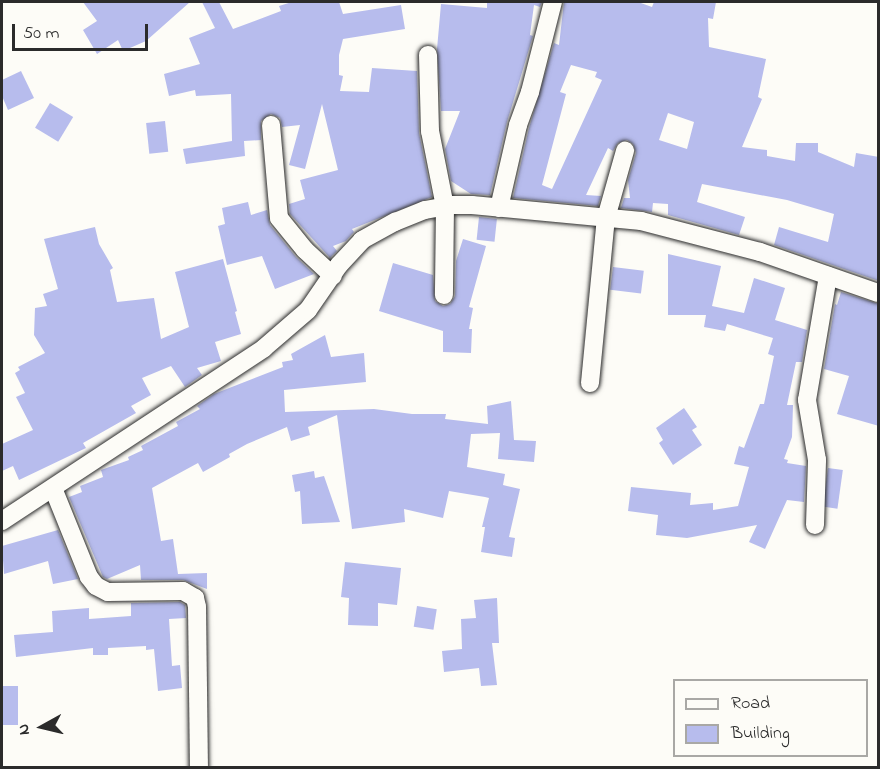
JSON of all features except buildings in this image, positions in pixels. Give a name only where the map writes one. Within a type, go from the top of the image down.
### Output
[{"type":"street","points":[[499,208],[518,125],[530,92],[553,2]]},
{"type":"street","points":[[428,55],[430,131],[445,207],[444,295]]},
{"type":"street","points":[[271,125],[279,218],[305,250],[333,276]]},
{"type":"street","points":[[591,383],[606,218],[626,152]]},
{"type":"street","points":[[2,521],[264,348],[308,310],[355,247],[372,234],[406,217],[463,205],[641,221],[760,252],[879,293]]},
{"type":"street","points":[[815,525],[817,460],[807,400],[828,276]]},
{"type":"street","points":[[53,488],[96,586],[108,592],[183,591],[195,598],[199,768]]}]
